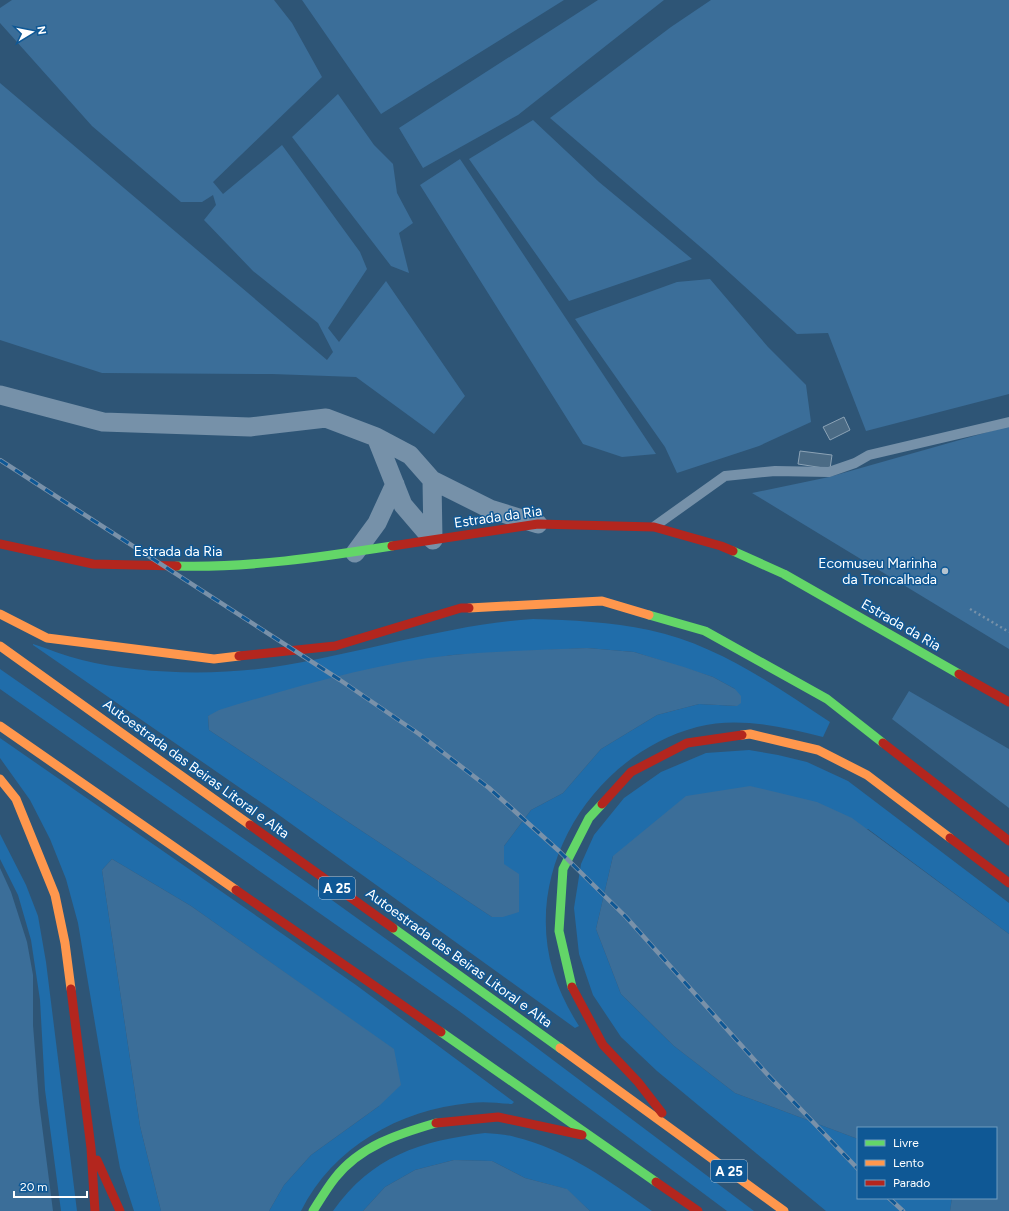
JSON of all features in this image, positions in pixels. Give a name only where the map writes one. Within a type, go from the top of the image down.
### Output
[{"type":"main road","name":"Estrada da Ria","points":[[0,544],[101,565],[210,567],[297,561],[538,524],[654,527],[721,546],[784,574],[1009,702]]},
{"type":"main road","points":[[0,614],[47,638],[214,659],[335,646],[461,608],[602,601],[705,631],[827,699],[1009,841]]},
{"type":"main road","name":"Autoestrada das Beiras Litoral e Alta","points":[[0,646],[675,1130],[784,1211]]},
{"type":"main road","points":[[0,726],[698,1211]]},
{"type":"main road","points":[[675,1130],[638,1082],[603,1045],[572,988],[559,931],[563,869],[589,818],[631,772],[687,743],[750,734],[818,750],[867,775],[1009,883]]},
{"type":"main road","points":[[0,779],[16,799],[55,895],[65,943],[91,1148],[95,1211]]},
{"type":"main road","points":[[313,1211],[336,1178],[365,1150],[400,1133],[438,1122],[498,1117],[591,1136]]},
{"type":"main road","points":[[91,1148],[120,1211]]},
{"type":"street","points":[[0,395],[103,422],[250,427],[326,418],[376,437],[410,455],[432,480],[490,509],[538,524]]},
{"type":"street","points":[[376,437],[403,504],[433,540]]},
{"type":"street","points":[[432,480],[433,540]]},
{"type":"street","points":[[355,553],[377,523],[395,484]]},
{"type":"lane","points":[[654,527],[725,476],[775,471],[829,472],[856,464],[869,455],[1009,422]]},
{"type":"path","points":[[970,609],[1009,632]]},
{"type":"shaded area","points":[[12,0],[274,0],[292,23],[322,77],[213,182],[223,194],[282,145],[360,252],[367,269],[328,328],[339,342],[386,281],[465,396],[434,434],[356,377],[272,374],[102,373],[0,340],[0,83],[327,360],[333,352],[318,323],[253,271],[204,220],[216,205],[213,195],[202,202],[181,202],[92,126],[0,23],[0,8]]},
{"type":"shaded area","points":[[302,0],[564,0],[381,114]]},
{"type":"shaded area","points":[[598,0],[664,0],[518,115],[423,168],[399,128]]},
{"type":"shaded area","points":[[711,0],[1009,0],[1009,394],[866,431],[828,333],[797,334],[711,256],[550,118],[671,27]]},
{"type":"shaded area","points":[[338,94],[374,145],[393,164],[397,193],[413,223],[399,233],[409,273],[391,266],[292,137]]},
{"type":"shaded area","points":[[533,120],[599,182],[692,259],[569,301],[469,159]]},
{"type":"shaded area","points":[[460,159],[656,454],[622,457],[583,444],[420,185]]},
{"type":"shaded area","points":[[710,279],[768,347],[806,385],[811,422],[759,446],[677,473],[665,447],[575,319],[677,282]]},
{"type":"shaded area","name":"Ecomuseu Marinha da Troncalhada","points":[[1009,426],[1009,649],[752,493],[829,477]]},
{"type":"shaded area","points":[[533,619],[591,622],[635,627],[674,636],[698,645],[744,667],[830,722],[823,737],[760,724],[729,723],[697,727],[660,741],[627,762],[598,789],[575,820],[558,855],[548,893],[546,932],[553,971],[564,1000],[579,1026],[575,1028],[272,810],[33,645],[69,657],[131,669],[184,672],[237,671],[286,665],[440,632],[501,622]],"holes":[[[587,648],[634,652],[713,677],[735,689],[737,706],[699,704],[657,715],[601,749],[563,793],[531,810],[504,846],[504,864],[492,917],[209,730],[208,716],[394,665],[452,655]]]},
{"type":"shaded area","points":[[587,648],[634,652],[713,677],[735,689],[741,696],[741,703],[737,706],[699,704],[657,715],[601,749],[563,793],[531,810],[504,846],[504,864],[519,874],[519,912],[503,917],[492,917],[209,730],[208,716],[219,710],[364,670],[453,655]]},
{"type":"shaded area","points":[[0,669],[329,898],[521,1036],[754,1211],[727,1211],[459,1011],[0,689]]},
{"type":"shaded area","points":[[909,691],[1009,749],[1009,808],[892,719]]},
{"type":"shaded area","points":[[0,738],[356,985],[514,1102],[512,1104],[475,1102],[444,1107],[418,1114],[394,1123],[371,1136],[350,1151],[331,1168],[315,1188],[301,1211],[269,1211],[284,1185],[311,1155],[379,1106],[394,1050],[191,906],[112,859],[102,870],[140,1126],[161,1211],[134,1211],[120,1168],[78,923],[66,879],[50,839],[30,800],[0,758]]},
{"type":"shaded area","points":[[749,750],[778,755],[807,762],[848,781],[1009,903],[1009,934],[868,829],[613,856],[596,929],[621,994],[674,1046],[735,1093],[857,1139],[857,1199],[952,1199],[950,1211],[826,1211],[657,1071],[621,1037],[593,995],[579,954],[574,908],[581,864],[594,835],[624,798],[661,772],[706,753]]},
{"type":"shaded area","points":[[750,786],[817,802],[852,818],[1009,934],[1009,1211],[950,1211],[952,1199],[997,1199],[997,1127],[857,1127],[857,1139],[735,1093],[674,1046],[621,994],[596,929],[613,856],[686,796]]},
{"type":"shaded area","points":[[0,834],[26,885],[38,916],[46,962],[77,1211],[61,1211],[45,1090],[40,1000],[31,940],[18,895],[0,859]]},
{"type":"shaded area","points":[[112,859],[191,906],[394,1049],[401,1085],[379,1106],[311,1155],[284,1185],[269,1211],[161,1211],[140,1126],[102,870]]},
{"type":"shaded area","points":[[0,868],[11,892],[27,942],[33,975],[33,1025],[39,1102],[53,1211],[0,1211]]},
{"type":"shaded area","points":[[485,1133],[512,1136],[552,1149],[586,1167],[620,1188],[652,1211],[590,1211],[566,1189],[525,1178],[492,1161],[454,1160],[415,1170],[385,1187],[363,1211],[333,1211],[348,1192],[364,1177],[381,1164],[399,1154],[439,1141]]},
{"type":"shaded area","points":[[454,1160],[492,1161],[525,1178],[567,1189],[590,1211],[363,1211],[385,1187],[415,1170]]},
{"type":"building","points":[[844,417],[850,430],[830,440],[823,427]]},
{"type":"building","points":[[800,451],[832,455],[830,469],[798,464]]},
{"type":"railway","points":[[0,460],[340,680],[419,734],[489,788],[559,851],[626,917],[768,1075],[857,1168]]},
{"type":"railway","points":[[890,1199],[903,1211]]},
{"type":"traffic: fast","points":[[177,566],[231,565],[285,561],[392,546]]},
{"type":"traffic: fast","points":[[733,551],[784,574],[959,674]]},
{"type":"traffic: fast","points":[[649,615],[705,631],[827,699],[883,743]]},
{"type":"traffic: fast","points":[[572,987],[559,931],[563,869],[589,818],[602,804]]},
{"type":"traffic: fast","points":[[393,928],[560,1048]]},
{"type":"traffic: fast","points":[[441,1032],[656,1182]]},
{"type":"traffic: fast","points":[[313,1211],[335,1178],[356,1157],[368,1149],[394,1137],[436,1123]]},
{"type":"traffic: slow","points":[[469,608],[602,601],[649,615]]},
{"type":"traffic: slow","points":[[0,614],[47,638],[214,659],[239,656]]},
{"type":"traffic: slow","points":[[0,646],[250,825]]},
{"type":"traffic: slow","points":[[0,726],[236,890]]},
{"type":"traffic: slow","points":[[742,735],[750,734],[818,750],[867,775],[950,838]]},
{"type":"traffic: slow","points":[[0,779],[16,799],[55,895],[65,943],[71,989]]},
{"type":"traffic: slow","points":[[560,1048],[784,1211]]},
{"type":"traffic: jam","points":[[392,546],[538,524],[654,527],[721,546],[733,551]]},
{"type":"traffic: jam","points":[[0,544],[93,564],[177,566]]},
{"type":"traffic: jam","points":[[239,656],[335,646],[461,608],[469,608]]},
{"type":"traffic: jam","points":[[959,674],[1009,702]]},
{"type":"traffic: jam","points":[[602,804],[631,772],[687,743],[742,735]]},
{"type":"traffic: jam","points":[[883,743],[1009,841]]},
{"type":"traffic: jam","points":[[250,825],[393,928]]},
{"type":"traffic: jam","points":[[950,838],[1009,883]]},
{"type":"traffic: jam","points":[[236,890],[441,1032]]},
{"type":"traffic: jam","points":[[572,987],[603,1045],[638,1082],[662,1113]]},
{"type":"traffic: jam","points":[[71,989],[91,1148],[95,1211]]},
{"type":"traffic: jam","points":[[436,1123],[498,1117],[582,1135]]},
{"type":"traffic: jam","points":[[97,1160],[120,1211]]},
{"type":"traffic: jam","points":[[656,1182],[698,1211]]},
{"type":"place","name":"Ecomuseu Marinha da Troncalhada","points":[[945,571]]}]
